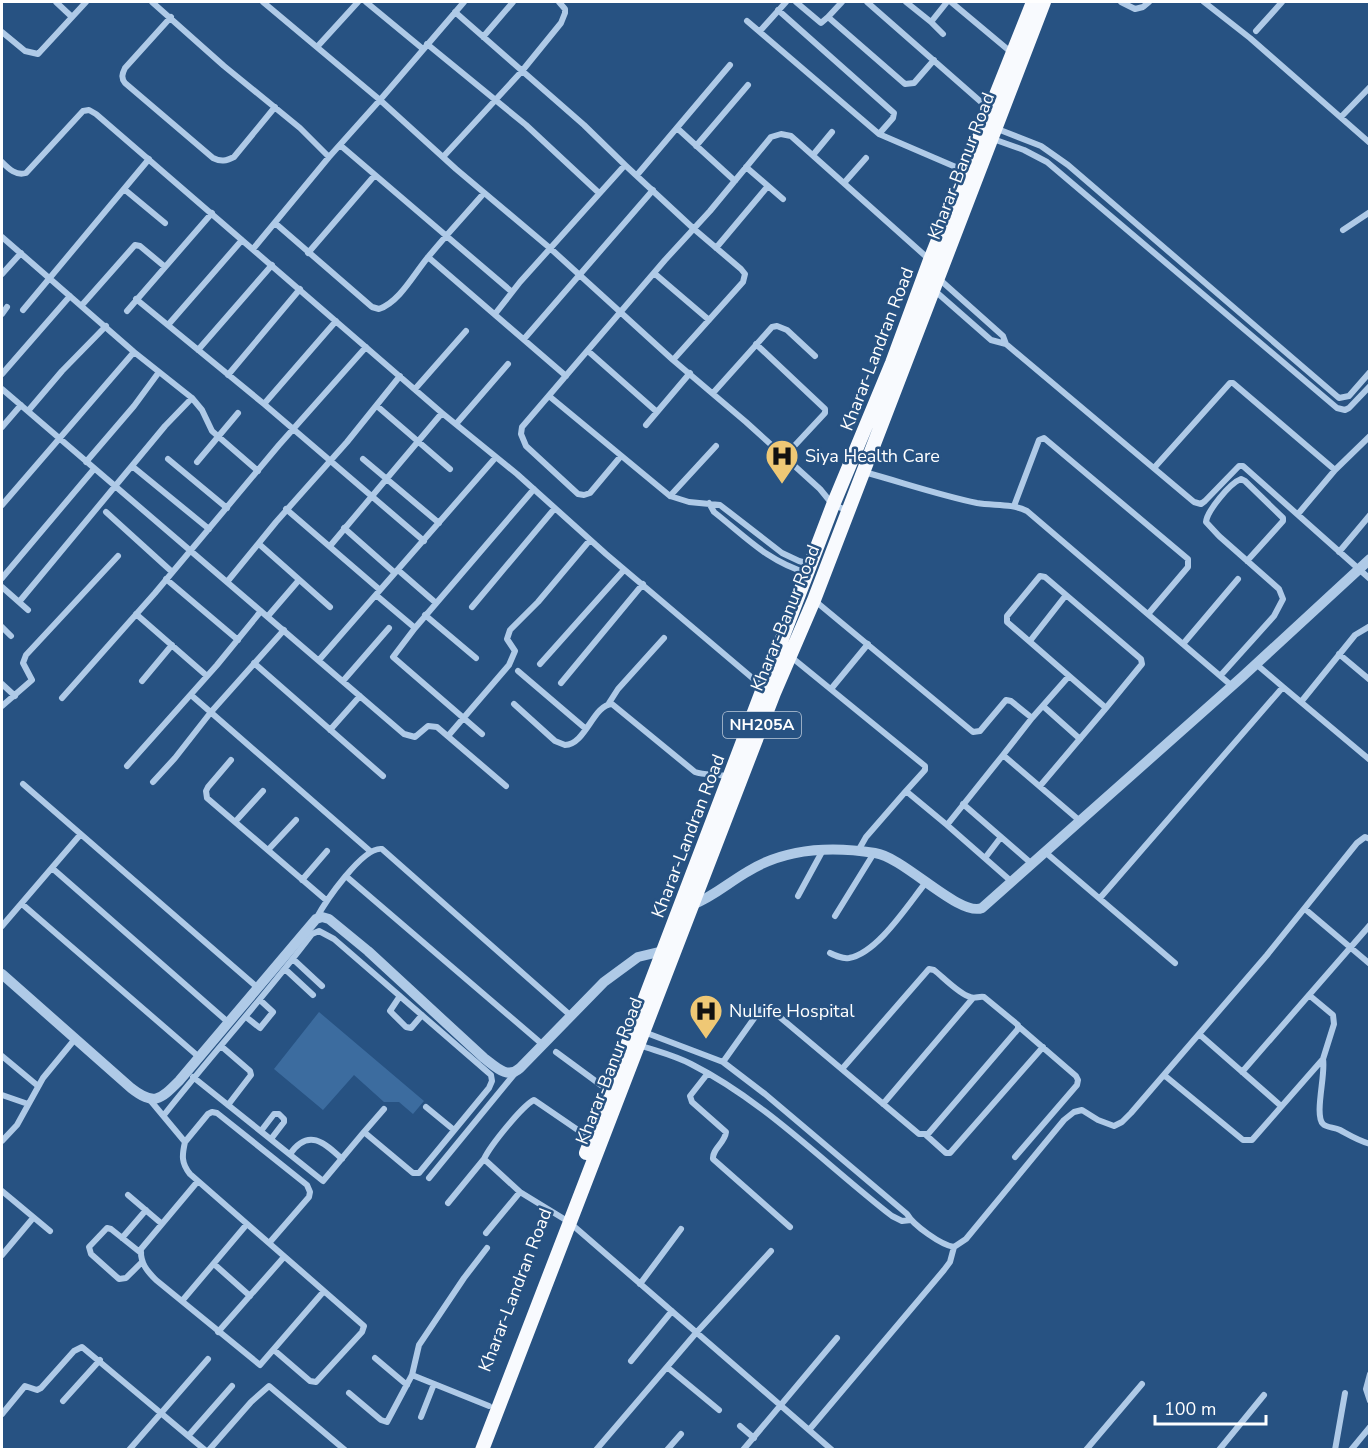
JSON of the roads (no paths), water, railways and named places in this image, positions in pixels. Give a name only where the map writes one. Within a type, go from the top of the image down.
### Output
[{"type":"highway","name":"Kharar-Landran Road","points":[[473,1449],[565,1220],[591,1139],[610,1091],[642,1028],[663,951],[687,903],[730,777],[770,690],[809,569],[833,505],[892,363],[936,273],[965,171],[1033,2]]},
{"type":"highway","name":"Kharar-Banur Road","points":[[482,1449],[565,1220],[642,1028],[687,903],[770,690],[790,656],[814,600],[936,273],[1044,2]]},
{"type":"street","points":[[56,2],[72,16]]},
{"type":"street","points":[[2,32],[26,51],[38,54],[86,2]]},
{"type":"street","points":[[152,2],[224,66],[275,106],[329,157]]},
{"type":"street","points":[[262,2],[380,100],[550,249],[820,489],[833,505],[847,510]]},
{"type":"street","points":[[317,47],[358,2]]},
{"type":"street","points":[[366,2],[495,99],[599,193]]},
{"type":"street","points":[[253,249],[462,2]]},
{"type":"street","points":[[483,37],[513,2]]},
{"type":"street","points":[[443,157],[522,70],[565,18],[565,9],[559,2]]},
{"type":"street","points":[[760,31],[786,2]]},
{"type":"street","points":[[796,2],[821,23],[842,2]]},
{"type":"street","points":[[867,2],[989,110]]},
{"type":"street","points":[[906,2],[943,34]]},
{"type":"street","points":[[930,22],[949,2],[1012,53]]},
{"type":"street","points":[[1121,2],[1136,9],[1149,2]]},
{"type":"street","points":[[1204,2],[1370,142]]},
{"type":"street","points":[[1256,31],[1282,2]]},
{"type":"street","points":[[778,10],[894,113],[893,118],[879,134]]},
{"type":"street","points":[[455,12],[741,269],[745,278],[673,360]]},
{"type":"street","points":[[171,17],[125,68],[122,79],[204,151],[220,161],[234,157],[275,106]]},
{"type":"street","points":[[828,17],[905,84],[914,83],[934,60]]},
{"type":"street","points":[[747,21],[879,134],[965,171]]},
{"type":"street","points":[[637,175],[730,65]]},
{"type":"street","points":[[696,146],[748,85]]},
{"type":"street","points":[[1341,117],[1370,87]]},
{"type":"street","points":[[2,162],[13,172],[20,175],[26,173],[83,111],[89,110],[108,123],[442,413],[534,489],[624,570],[770,690]]},
{"type":"street","points":[[677,128],[735,181]]},
{"type":"street","points":[[813,155],[832,132]]},
{"type":"street","points":[[992,133],[1041,146],[1051,152],[1339,398],[1349,396],[1370,372]]},
{"type":"street","points":[[992,133],[1047,162],[1337,408],[1345,410],[1349,408],[1370,386]]},
{"type":"street","points":[[621,456],[590,493],[578,494],[552,471],[522,439],[522,427],[735,181],[766,140],[775,135],[791,136],[844,183],[1003,336],[1006,344]]},
{"type":"street","points":[[340,145],[512,292]]},
{"type":"street","points":[[844,183],[866,158]]},
{"type":"street","points":[[24,310],[149,159]]},
{"type":"street","points":[[495,314],[625,165]]},
{"type":"street","points":[[746,167],[783,199]]},
{"type":"street","points":[[309,253],[375,175]]},
{"type":"street","points":[[716,248],[768,186]]},
{"type":"street","points":[[124,189],[165,223]]},
{"type":"street","points":[[524,339],[653,190]]},
{"type":"street","points":[[275,223],[372,307],[378,309],[388,304],[411,281],[428,257],[484,193]]},
{"type":"street","points":[[1343,230],[1370,212]]},
{"type":"street","points":[[127,311],[212,213]]},
{"type":"street","points":[[2,239],[82,305],[134,352],[192,398],[218,437],[258,471]]},
{"type":"street","points":[[168,326],[242,240]]},
{"type":"street","points":[[82,305],[135,245],[140,246],[164,266]]},
{"type":"street","points":[[1159,258],[1166,250]]},
{"type":"street","points":[[2,274],[21,253]]},
{"type":"street","points":[[428,257],[566,376]]},
{"type":"street","points":[[198,350],[272,265]]},
{"type":"street","points":[[654,273],[709,320]]},
{"type":"street","points":[[936,273],[991,340],[1006,344],[1194,502],[1201,504],[1239,466],[1243,466],[1370,579]]},
{"type":"street","points":[[228,375],[300,289]]},
{"type":"street","points":[[2,374],[70,296]]},
{"type":"street","points":[[136,299],[264,404],[371,498],[424,541]]},
{"type":"street","points":[[2,314],[8,307]]},
{"type":"street","points":[[1226,315],[1232,307]]},
{"type":"street","points":[[264,404],[336,321]]},
{"type":"street","points":[[28,411],[62,371],[106,326]]},
{"type":"street","points":[[713,393],[772,327],[777,326],[787,330],[815,356]]},
{"type":"street","points":[[415,389],[466,331]]},
{"type":"street","points":[[756,344],[825,409],[825,413],[784,458]]},
{"type":"street","points":[[62,698],[366,347]]},
{"type":"street","points":[[588,351],[657,412]]},
{"type":"street","points":[[2,505],[134,352]]},
{"type":"street","points":[[456,424],[508,364]]},
{"type":"street","points":[[86,462],[134,406],[159,372]]},
{"type":"street","points":[[646,424],[690,373]]},
{"type":"street","points":[[227,582],[400,376]]},
{"type":"street","points":[[1154,468],[1233,382],[1335,470]]},
{"type":"street","points":[[2,388],[408,736],[415,737],[432,725],[437,726],[506,786]]},
{"type":"street","points":[[549,396],[670,496],[689,502],[720,505],[789,557],[809,569]]},
{"type":"street","points":[[19,602],[116,488],[165,426],[192,398]]},
{"type":"street","points":[[1344,398],[1345,410]]},
{"type":"street","points":[[2,427],[21,405]]},
{"type":"street","points":[[377,406],[450,469]]},
{"type":"street","points":[[197,462],[238,413]]},
{"type":"street","points":[[330,546],[442,413]]},
{"type":"street","points":[[1298,514],[1335,470],[1370,436]]},
{"type":"street","points":[[1014,506],[1039,440],[1044,438],[1188,559],[1188,567],[1149,613]]},
{"type":"street","points":[[670,496],[716,446]]},
{"type":"street","points":[[319,660],[496,458]]},
{"type":"street","points":[[168,459],[227,508]]},
{"type":"street","points":[[363,459],[439,523]]},
{"type":"street","points":[[132,466],[209,529]]},
{"type":"street","points":[[2,578],[94,469]]},
{"type":"street","points":[[863,472],[977,503],[1014,506],[1027,511],[1232,686]]},
{"type":"street","points":[[1221,675],[1274,616],[1283,599],[1279,590],[1246,561],[1218,536],[1206,522],[1208,513],[1240,479],[1245,481],[1283,521],[1246,561]]},
{"type":"street","points":[[482,734],[394,659],[394,654],[534,489]]},
{"type":"street","points":[[709,503],[714,512],[770,557],[783,565],[809,569]]},
{"type":"street","points":[[472,607],[555,508]]},
{"type":"street","points":[[286,509],[330,546],[415,627]]},
{"type":"street","points":[[106,512],[171,571]]},
{"type":"street","points":[[1339,552],[1370,514]]},
{"type":"street","points":[[344,528],[436,603]]},
{"type":"street","points":[[448,736],[511,661],[515,651],[507,639],[510,630],[531,610],[590,540]]},
{"type":"street","points":[[259,544],[330,607]]},
{"type":"street","points":[[2,706],[32,680],[23,663],[26,655],[118,555]]},
{"type":"street","points":[[687,903],[721,891],[748,871],[777,857],[803,851],[823,850],[874,853],[892,859],[961,905],[974,910],[982,908],[1232,686],[1370,559]]},
{"type":"street","points":[[540,664],[624,570]]},
{"type":"street","points":[[1040,786],[1106,708],[1142,661],[1045,577],[1038,577],[1007,619],[1009,624],[1106,708]]},
{"type":"street","points":[[166,579],[238,640]]},
{"type":"street","points":[[1183,644],[1238,579]]},
{"type":"street","points":[[268,616],[299,580]]},
{"type":"street","points":[[561,683],[643,584]]},
{"type":"street","points":[[2,587],[28,610]]},
{"type":"street","points":[[1030,641],[1066,595]]},
{"type":"street","points":[[814,600],[973,732],[980,731],[1006,700],[1010,700],[1032,718]]},
{"type":"street","points":[[127,766],[191,695],[261,611]]},
{"type":"street","points":[[136,614],[207,676]]},
{"type":"street","points":[[425,615],[476,658]]},
{"type":"street","points":[[1301,702],[1355,635],[1370,626]]},
{"type":"street","points":[[2,627],[11,636]]},
{"type":"street","points":[[343,681],[389,628]]},
{"type":"street","points":[[153,782],[284,630]]},
{"type":"street","points":[[514,704],[561,744],[570,745],[604,706],[609,704],[618,689],[664,638]]},
{"type":"street","points":[[831,689],[868,644]]},
{"type":"street","points":[[142,681],[172,645]]},
{"type":"street","points":[[1339,654],[1370,680]]},
{"type":"street","points":[[790,656],[926,766],[925,770],[866,837],[858,851]]},
{"type":"street","points":[[254,663],[383,776]]},
{"type":"street","points":[[1256,664],[1370,760]]},
{"type":"street","points":[[518,671],[586,729]]},
{"type":"street","points":[[947,825],[1032,718],[1069,676]]},
{"type":"street","points":[[2,684],[15,696]]},
{"type":"street","points":[[1100,898],[1283,687]]},
{"type":"street","points":[[191,695],[370,851]]},
{"type":"street","points":[[330,730],[360,696]]},
{"type":"street","points":[[609,704],[615,706],[695,772],[703,775],[730,777]]},
{"type":"street","points":[[1043,706],[1080,739]]},
{"type":"street","points":[[1003,755],[1080,821]]},
{"type":"street","points":[[231,760],[208,787],[206,794],[326,900]]},
{"type":"street","points":[[23,784],[258,988]]},
{"type":"street","points":[[235,822],[263,791]]},
{"type":"street","points":[[906,791],[1012,882]]},
{"type":"street","points":[[963,804],[1032,864]]},
{"type":"street","points":[[268,850],[296,820]]},
{"type":"street","points":[[2,926],[80,835]]},
{"type":"street","points":[[809,1430],[944,1270],[954,1247],[966,1239],[1064,1120],[1074,1112],[1082,1110],[1114,1126],[1122,1122],[1305,909],[1357,843],[1368,836]]},
{"type":"street","points":[[985,858],[1001,837]]},
{"type":"street","points":[[2,974],[143,1097],[157,1100],[167,1094],[229,1023],[316,919],[326,900],[346,877],[370,851],[379,848],[387,852],[570,1015]]},
{"type":"street","points":[[302,880],[327,850]]},
{"type":"street","points":[[798,896],[823,850]]},
{"type":"street","points":[[1045,852],[1175,963]]},
{"type":"street","points":[[835,916],[874,853]]},
{"type":"street","points":[[52,868],[229,1023]]},
{"type":"street","points":[[346,877],[542,1044]]},
{"type":"street","points":[[830,953],[849,958],[870,948],[927,881]]},
{"type":"street","points":[[22,903],[199,1057]]},
{"type":"street","points":[[1305,909],[1370,964]]},
{"type":"street","points":[[316,919],[322,917],[329,919],[368,951],[497,1068],[508,1073],[516,1072]]},
{"type":"street","points":[[1242,1072],[1370,925]]},
{"type":"street","points":[[164,1115],[312,934],[320,931],[422,1015],[490,1075],[492,1081],[489,1088],[416,1175],[363,1132]]},
{"type":"street","points":[[429,1178],[516,1072],[604,982],[638,957],[663,951]]},
{"type":"street","points":[[292,959],[322,986]]},
{"type":"street","points":[[285,969],[313,994]]},
{"type":"street","points":[[842,1069],[929,969],[934,970],[965,995],[973,998],[984,997],[1078,1080],[1077,1085],[1015,1157]]},
{"type":"street","points":[[1164,1075],[1243,1140],[1249,1141],[1255,1138],[1326,1054],[1334,1018],[1309,995]]},
{"type":"street","points":[[400,996],[390,1011],[406,1027],[411,1028],[422,1015]]},
{"type":"street","points":[[883,1104],[973,998]]},
{"type":"street","points":[[246,1017],[260,1028],[263,1026],[273,1012],[260,1000]]},
{"type":"street","points":[[723,1062],[760,1010],[765,1008],[774,1012],[919,1134],[926,1135],[946,1153],[950,1153],[1043,1047]]},
{"type":"street","points":[[926,1135],[1018,1026]]},
{"type":"street","points":[[642,1028],[687,1050],[723,1062],[765,1094],[907,1214],[911,1220],[945,1244],[954,1247]]},
{"type":"street","points":[[642,1028],[672,1055],[708,1073],[774,1119],[892,1216],[902,1221],[911,1220]]},
{"type":"street","points":[[1198,1034],[1281,1106]]},
{"type":"street","points":[[2,1141],[17,1125],[38,1086],[75,1039]]},
{"type":"street","points":[[221,1046],[250,1071],[251,1075],[228,1105]]},
{"type":"street","points":[[556,1052],[610,1091]]},
{"type":"street","points":[[2,1056],[38,1086]]},
{"type":"street","points":[[1323,1059],[1324,1085],[1318,1115],[1320,1120],[1325,1126],[1338,1129],[1354,1139],[1370,1144]]},
{"type":"street","points":[[708,1073],[690,1096],[692,1102],[726,1132],[726,1136],[712,1155],[712,1159],[790,1227]]},
{"type":"street","points":[[193,1077],[323,1181],[384,1109]]},
{"type":"street","points":[[2,1095],[28,1104]]},
{"type":"street","points":[[150,1100],[185,1142]]},
{"type":"street","points":[[448,1203],[509,1125],[528,1103],[534,1100],[591,1139]]},
{"type":"street","points":[[426,1107],[454,1130]]},
{"type":"street","points":[[270,1242],[309,1197],[310,1192],[307,1185],[217,1113],[212,1112],[185,1142],[182,1155],[183,1164],[284,1257],[363,1324],[362,1332],[316,1382],[310,1381],[274,1350]]},
{"type":"street","points":[[261,1131],[274,1114],[279,1114],[284,1122],[271,1139]]},
{"type":"street","points":[[290,1154],[307,1139],[325,1143],[342,1159]]},
{"type":"street","points":[[484,1159],[520,1192],[565,1220],[781,1404],[824,1447],[832,1449]]},
{"type":"street","points":[[198,1180],[145,1245],[141,1253],[142,1262],[147,1271],[260,1365],[324,1291]]},
{"type":"street","points":[[2,1191],[50,1231]]},
{"type":"street","points":[[486,1233],[520,1192]]},
{"type":"street","points":[[128,1194],[162,1224]]},
{"type":"street","points":[[122,1238],[146,1210]]},
{"type":"street","points":[[2,1255],[33,1218]]},
{"type":"street","points":[[183,1302],[247,1224]]},
{"type":"street","points":[[141,1253],[107,1228],[89,1247],[89,1250],[119,1279],[123,1280],[142,1262]]},
{"type":"street","points":[[639,1284],[681,1229]]},
{"type":"street","points":[[349,1393],[381,1420],[387,1422],[412,1375],[419,1345],[487,1248]]},
{"type":"street","points":[[596,1449],[696,1333],[771,1251]]},
{"type":"street","points":[[218,1332],[284,1257]]},
{"type":"street","points":[[214,1264],[250,1296]]},
{"type":"street","points":[[631,1361],[672,1311]]},
{"type":"street","points":[[743,1449],[837,1338]]},
{"type":"street","points":[[2,1414],[25,1386],[37,1390],[46,1384],[78,1347],[84,1348],[100,1360],[207,1449],[268,1386],[345,1449]]},
{"type":"street","points":[[375,1358],[407,1385]]},
{"type":"street","points":[[129,1449],[208,1359]]},
{"type":"street","points":[[63,1401],[100,1360]]},
{"type":"street","points":[[667,1366],[719,1410]]},
{"type":"street","points":[[1370,1374],[1366,1389],[1370,1401]]},
{"type":"street","points":[[412,1375],[489,1406]]},
{"type":"street","points":[[421,1417],[434,1384]]},
{"type":"street","points":[[1086,1449],[1142,1384]]},
{"type":"street","points":[[189,1435],[232,1386]]},
{"type":"street","points":[[1335,1449],[1345,1393]]},
{"type":"street","points":[[1219,1449],[1264,1395]]},
{"type":"street","points":[[740,1426],[754,1438]]},
{"type":"street","points":[[1351,1449],[1370,1427]]},
{"type":"street","points":[[667,1449],[681,1434]]},
{"type":"place","name":"Siya Health Care","points":[[782,485]]},
{"type":"place","name":"NuLife Hospital","points":[[706,1040]]}]
